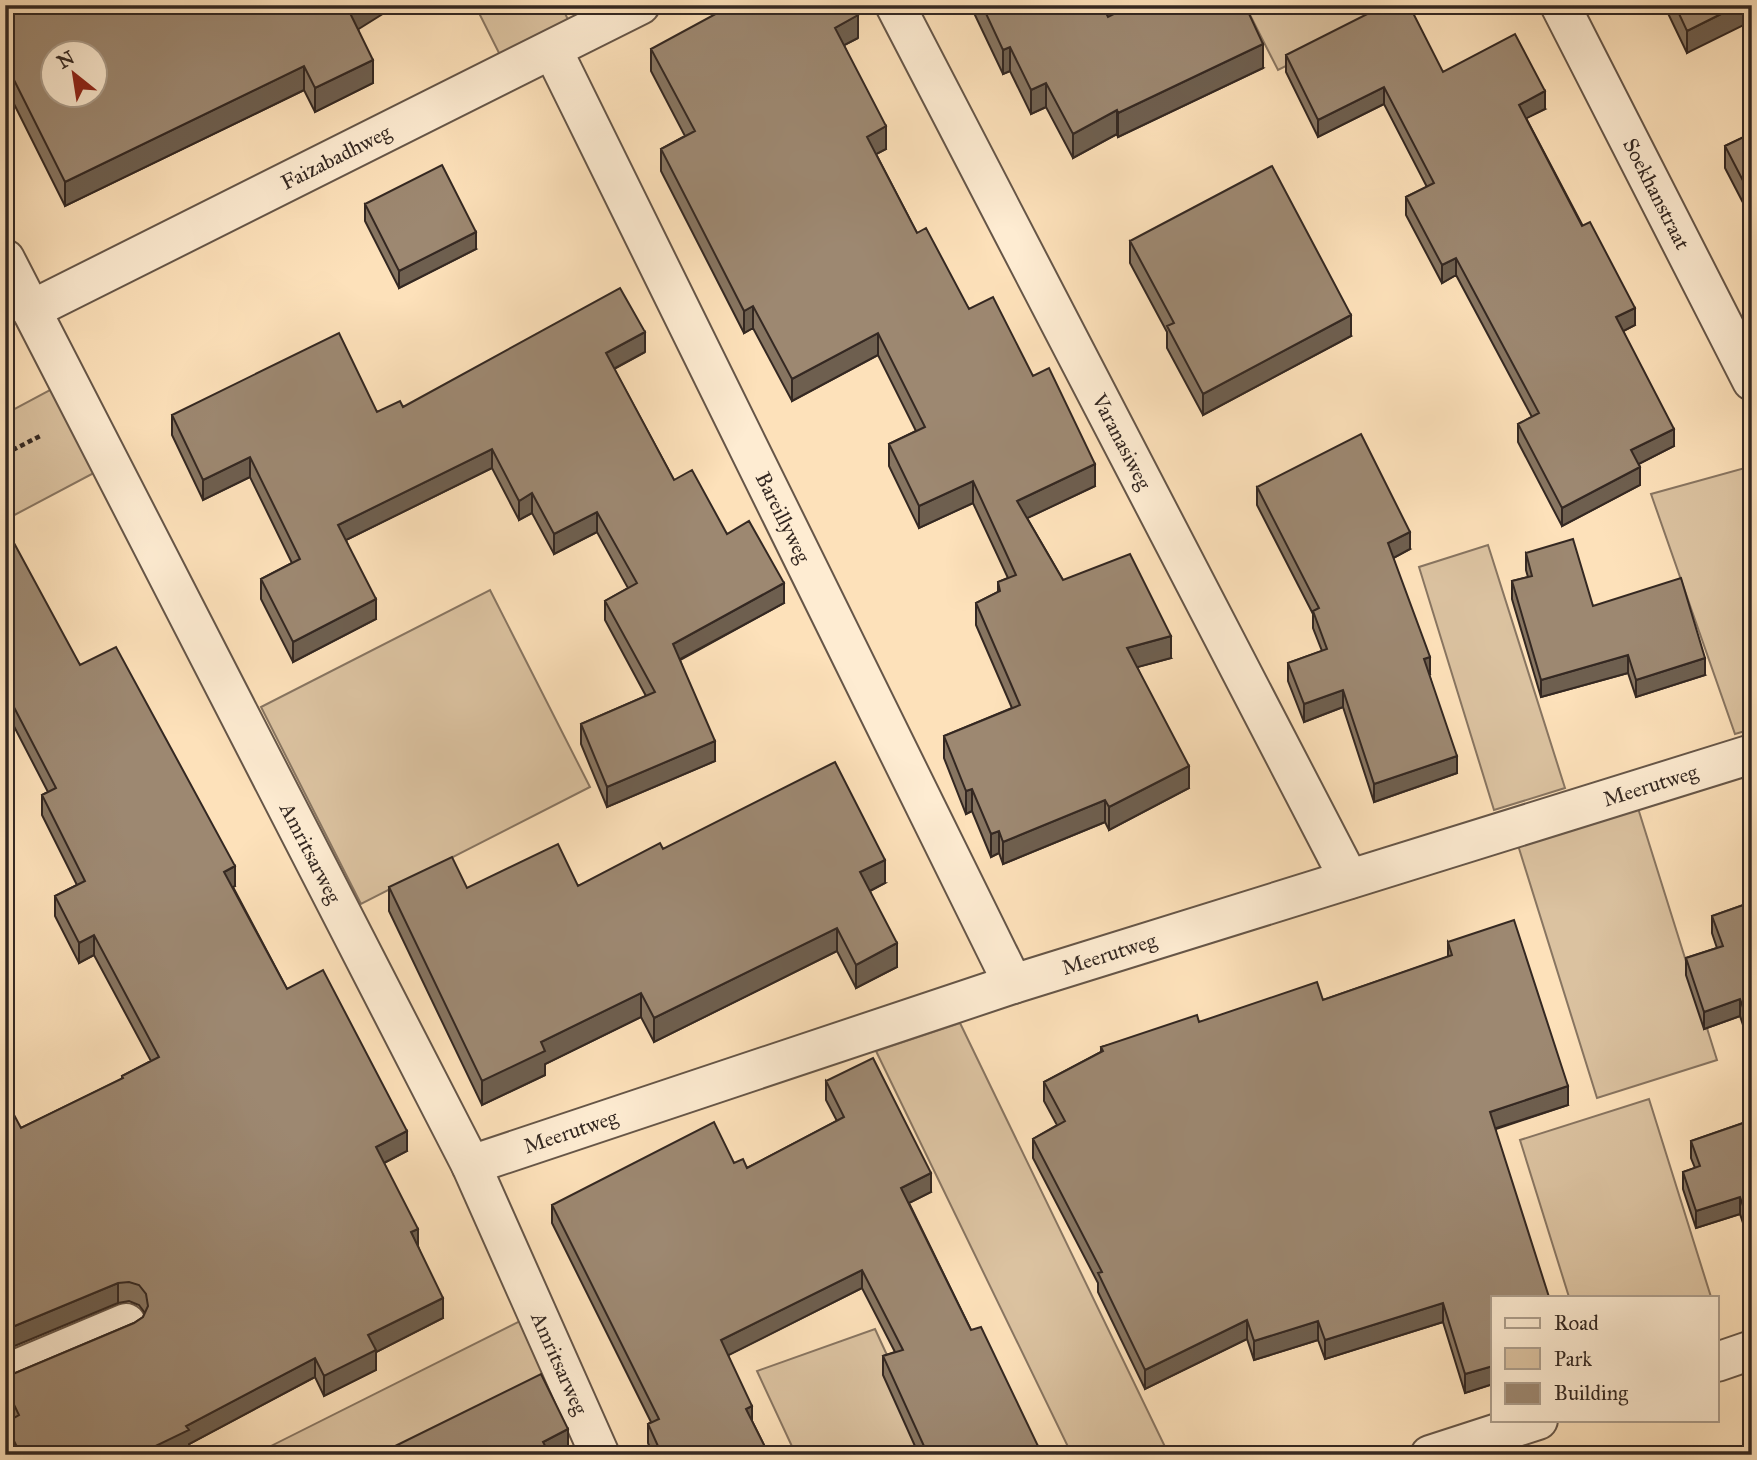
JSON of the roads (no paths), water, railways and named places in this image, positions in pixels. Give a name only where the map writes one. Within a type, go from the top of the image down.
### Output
[{"type":"street","name":"Faizabadhweg","points":[[31,310],[553,51],[640,5]]},
{"type":"street","name":"Varanasiweg","points":[[895,5],[1349,878]]},
{"type":"street","name":"Soekhanstraat","points":[[1560,5],[1752,381]]},
{"type":"street","name":"Bareillyweg","points":[[553,51],[1013,984]]},
{"type":"street","name":"Amritsarweg","points":[[5,259],[471,1165],[600,1455]]},
{"type":"street","name":"Meerutweg","points":[[471,1165],[1013,984],[1752,754]]},
{"type":"street","points":[[5,1374],[125,1323]]},
{"type":"street","points":[[1718,1362],[1752,1350]]},
{"type":"street","points":[[1430,1455],[1532,1422]]}]
